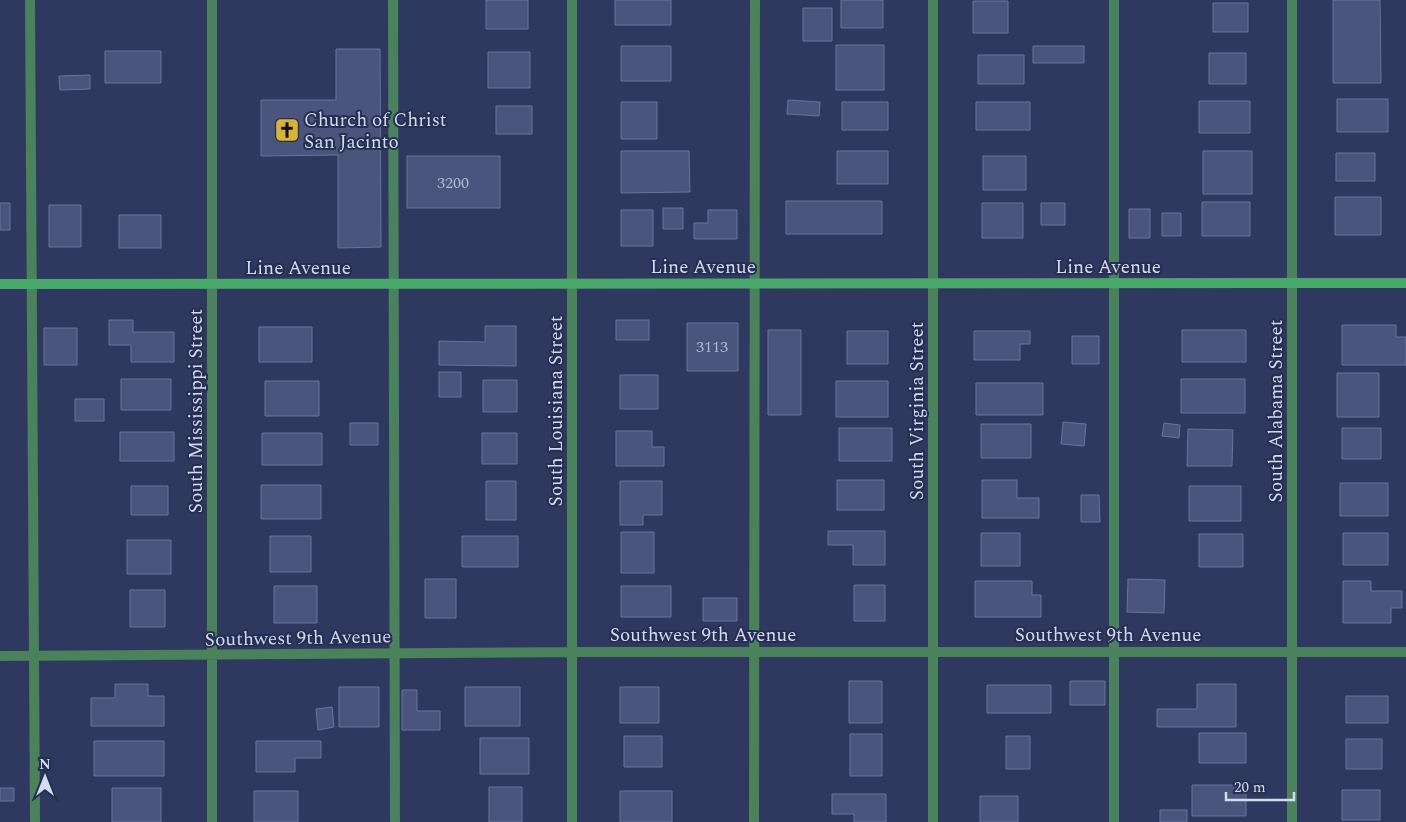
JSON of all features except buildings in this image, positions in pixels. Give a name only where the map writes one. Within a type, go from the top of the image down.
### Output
[{"type":"main road","name":"Line Avenue","points":[[0,284],[1406,283]]},
{"type":"street","points":[[30,0],[36,822]]},
{"type":"street","name":"South Mississippi Street","points":[[212,0],[212,822]]},
{"type":"street","points":[[393,0],[395,822]]},
{"type":"street","name":"South Louisiana Street","points":[[572,0],[572,822]]},
{"type":"street","points":[[754,822],[755,0]]},
{"type":"street","name":"South Virginia Street","points":[[933,0],[933,822]]},
{"type":"street","points":[[1114,0],[1114,822]]},
{"type":"street","name":"South Alabama Street","points":[[1292,0],[1292,822]]},
{"type":"street","name":"Southwest 9th Avenue","points":[[0,656],[572,652],[1406,652]]},
{"type":"place","name":"Church of Christ San Jacinto","points":[[287,130]]}]
